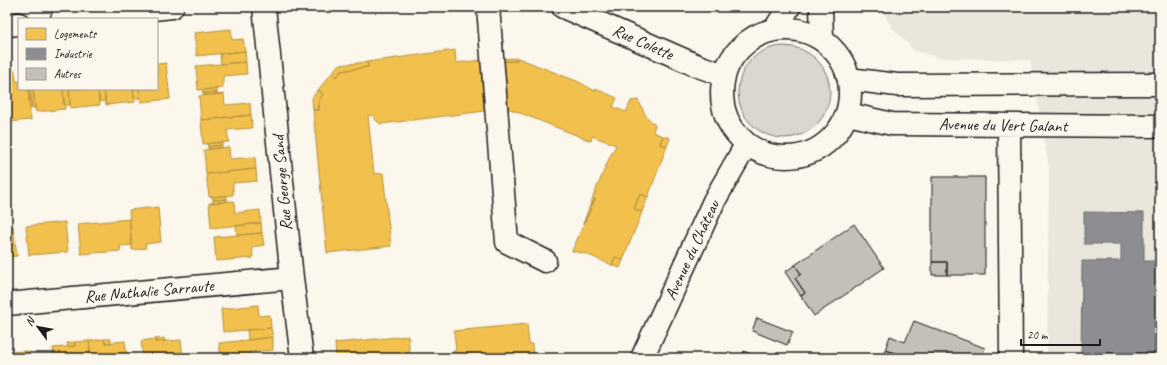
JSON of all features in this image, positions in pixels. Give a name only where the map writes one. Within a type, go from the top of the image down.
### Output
[{"type":"street","points":[[71,18],[172,7]]},
{"type":"street","name":"Rue George Sand","points":[[264,7],[292,278],[302,358]]},
{"type":"street","points":[[488,7],[506,242],[546,261]]},
{"type":"street","name":"Rue Colette","points":[[563,7],[698,66],[724,75]]},
{"type":"street","points":[[775,29],[789,7]]},
{"type":"street","points":[[821,7],[822,39]]},
{"type":"street","points":[[7,25],[18,24]]},
{"type":"street","points":[[775,29],[802,30],[822,39],[840,58],[849,79],[851,91],[848,114],[840,129],[825,146],[813,152],[791,158],[769,156],[746,145],[731,128],[721,97],[724,75],[737,52],[754,37],[775,29]]},
{"type":"street","points":[[849,79],[897,85],[1160,84]]},
{"type":"street","name":"Avenue du Vert Galant","points":[[848,114],[892,124],[1160,126]]},
{"type":"street","points":[[1010,125],[1011,358]]},
{"type":"street","name":"Avenue du Château","points":[[642,358],[714,201],[746,145]]},
{"type":"street","name":"Rue Nathalie Sarraute","points":[[7,304],[292,278]]},
{"type":"shaded area","points":[[880,7],[1160,7],[1160,358],[1047,358],[1049,168],[1030,60],[940,58],[915,51],[892,28]]},
{"type":"shaded area","points":[[784,46],[802,49],[817,59],[827,74],[830,92],[827,110],[817,125],[802,135],[784,138],[766,135],[751,125],[741,110],[738,92],[741,74],[751,59],[766,49]]},
{"type":"building: Logements","points":[[231,29],[232,40],[243,39],[245,51],[197,56],[194,33]]},
{"type":"building: Logements","points":[[455,50],[456,63],[482,60],[485,111],[381,124],[374,119],[373,115],[368,116],[374,174],[383,173],[391,246],[327,253],[313,110],[319,110],[319,100],[323,94],[318,90],[332,73],[337,77],[341,71],[368,67],[367,62]]},
{"type":"building: Logements","points":[[245,51],[246,62],[221,64],[220,54]]},
{"type":"building: Logements","points":[[518,58],[516,61],[482,62],[482,60]]},
{"type":"building: Logements","points":[[518,58],[579,82],[595,91],[596,89],[617,98],[613,107],[626,112],[631,101],[638,100],[646,116],[655,125],[653,132],[663,136],[660,144],[667,146],[648,197],[640,194],[637,201],[634,209],[642,212],[623,260],[615,257],[612,265],[586,254],[572,251],[595,199],[593,197],[616,145],[592,136],[591,141],[510,109],[485,111],[482,62],[516,61]]},
{"type":"building: Logements","points":[[246,62],[247,74],[223,76],[223,88],[198,90],[196,66]]},
{"type":"building: Logements","points":[[367,62],[368,67],[341,71],[337,77],[332,73],[338,65]]},
{"type":"building: Logements","points":[[166,63],[170,99],[141,102],[139,90],[158,90],[158,64]]},
{"type":"building: Logements","points":[[7,71],[15,71],[16,81],[18,81],[18,90],[28,90],[31,120],[8,122]]},
{"type":"building: Logements","points":[[217,89],[217,92],[203,93],[202,90]]},
{"type":"building: Logements","points":[[28,90],[30,90],[32,108],[30,108]]},
{"type":"building: Logements","points":[[30,90],[33,90],[35,108],[32,108]]},
{"type":"building: Logements","points":[[33,90],[63,90],[65,109],[36,112]]},
{"type":"building: Logements","points":[[63,90],[69,90],[70,105],[64,105]]},
{"type":"building: Logements","points":[[69,90],[98,90],[100,105],[70,108]]},
{"type":"building: Logements","points":[[98,90],[104,90],[105,101],[99,102]]},
{"type":"building: Logements","points":[[104,90],[133,90],[135,102],[106,105]]},
{"type":"building: Logements","points":[[133,90],[139,90],[140,98],[134,98]]},
{"type":"building: Logements","points":[[318,90],[323,94],[319,100],[319,110],[313,110],[312,98]]},
{"type":"building: Logements","points":[[217,92],[217,94],[203,95],[203,93]]},
{"type":"building: Logements","points":[[224,94],[225,105],[250,103],[251,115],[201,120],[199,96]]},
{"type":"building: Logements","points":[[251,115],[252,128],[227,130],[229,142],[203,144],[201,120]]},
{"type":"building: Logements","points":[[663,136],[670,138],[667,146],[660,144]]},
{"type":"building: Logements","points":[[222,142],[222,145],[208,147],[207,144]]},
{"type":"building: Logements","points":[[222,145],[222,147],[208,149],[208,147]]},
{"type":"building: Logements","points":[[229,147],[230,159],[255,157],[256,169],[206,174],[204,150]]},
{"type":"building: Logements","points":[[256,169],[257,181],[233,183],[233,195],[209,197],[206,174]]},
{"type":"building: Logements","points":[[640,194],[648,197],[642,212],[634,209]]},
{"type":"building: Logements","points":[[227,196],[227,199],[213,200],[212,197]]},
{"type":"building: Logements","points":[[593,197],[595,199],[583,224]]},
{"type":"building: Logements","points":[[227,199],[228,201],[213,203],[213,200]]},
{"type":"building: Logements","points":[[234,201],[235,213],[260,210],[261,223],[211,228],[209,203]]},
{"type":"building: Logements","points":[[158,207],[161,242],[145,244],[146,248],[132,250],[129,210]]},
{"type":"building: Logements","points":[[129,219],[132,245],[120,246],[121,251],[81,254],[78,224]]},
{"type":"building: Logements","points":[[65,222],[68,252],[29,255],[26,226]]},
{"type":"building: Logements","points":[[261,223],[262,233],[237,235],[236,226]]},
{"type":"building: Logements","points":[[13,226],[17,256],[7,257],[7,227]]},
{"type":"building: Logements","points":[[262,233],[264,245],[252,247],[253,258],[216,261],[214,237]]},
{"type":"building: Logements","points":[[615,257],[623,260],[620,268],[612,265]]},
{"type":"building: Logements","points":[[258,305],[259,316],[270,315],[271,328],[223,332],[221,309]]},
{"type":"building: Logements","points":[[527,324],[529,344],[532,344],[533,358],[454,358],[453,351],[456,351],[454,331]]},
{"type":"building: Logements","points":[[271,328],[273,337],[248,340],[247,330]]},
{"type":"building: Logements","points":[[408,336],[410,356],[412,355],[413,358],[336,358],[335,343]]},
{"type":"building: Logements","points":[[273,337],[273,350],[249,352],[250,358],[221,358],[219,343]]},
{"type":"building: Logements","points":[[164,338],[165,341],[155,342],[155,339]]},
{"type":"building: Logements","points":[[104,339],[105,343],[125,341],[127,358],[91,358],[89,341]]},
{"type":"building: Logements","points":[[104,339],[111,339],[111,343],[105,343]]},
{"type":"building: Logements","points":[[155,339],[155,342],[181,340],[183,358],[143,358],[141,341]]},
{"type":"building: Logements","points":[[89,341],[91,358],[54,358],[53,348],[75,346],[74,342]]},
{"type":"building: Logements","points":[[74,342],[75,346],[68,347],[67,343]]},
{"type":"building: Logements","points":[[28,351],[29,358],[7,358],[7,352]]},
{"type":"building: Industrie","points":[[1084,212],[1144,213],[1144,261],[1160,261],[1160,358],[1081,358],[1082,261],[1121,261],[1121,244],[1084,244]]},
{"type":"building: Autres","points":[[932,177],[985,177],[985,275],[947,275],[947,262],[932,262]]},
{"type":"building: Autres","points":[[854,224],[884,268],[814,316],[801,296],[805,293],[795,278],[801,274],[795,265]]},
{"type":"building: Autres","points":[[932,262],[947,262],[947,275],[932,275]]},
{"type":"building: Autres","points":[[795,265],[801,274],[795,278],[805,293],[801,296],[785,272]]},
{"type":"building: Autres","points":[[757,318],[793,332],[787,345],[752,331]]},
{"type":"building: Autres","points":[[914,321],[985,348],[982,358],[900,358],[901,355],[885,350],[890,336],[905,342]]},
{"type":"building: Autres","points":[[885,350],[901,355],[900,358],[882,358]]},
{"type":"building: Autres","points":[[744,351],[755,356],[754,358],[741,358]]}]
